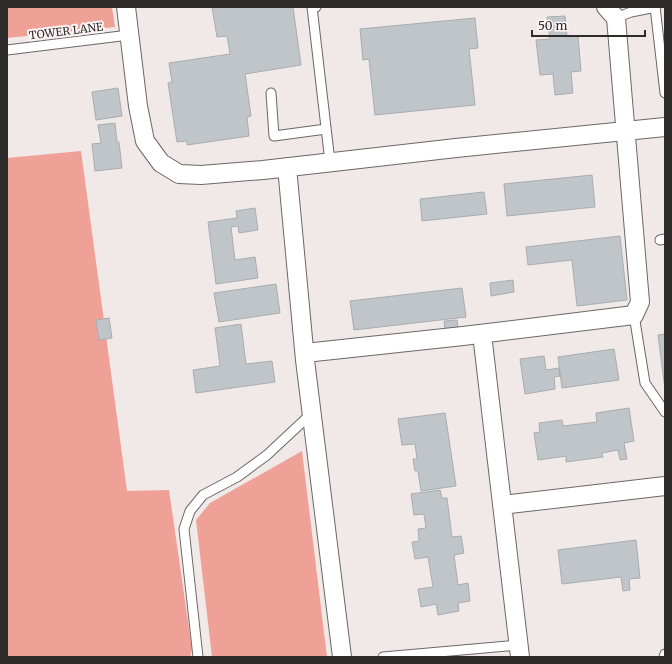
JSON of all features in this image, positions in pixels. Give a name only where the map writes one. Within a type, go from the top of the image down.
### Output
[{"type":"street","points":[[126,7],[138,106],[144,141],[161,163],[179,174],[201,175],[287,167],[665,127]]},
{"type":"street","points":[[305,353],[634,316],[640,302],[626,131],[611,13]]},
{"type":"street","points":[[287,167],[305,353],[342,657]]},
{"type":"street","points":[[482,334],[519,651]]},
{"type":"street","points":[[502,505],[665,486]]},
{"type":"lane","points":[[316,7],[312,8],[330,162]]},
{"type":"lane","points":[[611,13],[631,12],[655,7],[665,93]]},
{"type":"lane","name":"TOWER LANE","points":[[7,50],[129,35]]},
{"type":"lane","points":[[271,93],[274,136],[326,129]]},
{"type":"lane","points":[[634,316],[645,383],[665,412]]},
{"type":"lane","points":[[198,657],[184,529],[190,511],[203,495],[238,477],[267,455],[312,413]]},
{"type":"lane","points":[[383,657],[519,651]]},
{"type":"shaded area","points":[[7,7],[112,7],[115,27],[7,38]]},
{"type":"shaded area","points":[[81,151],[127,491],[169,490],[192,649],[190,657],[7,657],[7,158]]},
{"type":"shaded area","points":[[302,451],[327,657],[212,657],[196,520],[210,503]]},
{"type":"building","points":[[212,7],[293,7],[301,65],[245,74],[251,116],[247,117],[249,136],[187,145],[187,141],[177,142],[168,83],[172,82],[169,63],[230,54],[227,36],[217,37]]},
{"type":"building","points":[[565,16],[567,37],[578,36],[581,71],[571,72],[573,93],[555,95],[553,74],[540,75],[536,40],[550,39],[547,17]]},
{"type":"building","points":[[475,18],[478,48],[469,49],[475,105],[375,115],[369,59],[363,60],[360,29]]},
{"type":"building","points":[[118,88],[122,116],[96,120],[92,92]]},
{"type":"building","points":[[115,123],[122,168],[95,171],[92,144],[101,143],[98,125]]},
{"type":"building","points":[[592,175],[595,207],[507,216],[504,184]]},
{"type":"building","points":[[484,192],[487,214],[422,221],[420,199]]},
{"type":"building","points":[[255,208],[258,230],[239,233],[238,226],[231,227],[235,260],[255,257],[258,278],[216,284],[208,222],[237,218],[236,211]]},
{"type":"building","points":[[620,236],[627,300],[577,306],[572,260],[528,265],[526,247]]},
{"type":"building","points":[[513,280],[514,292],[491,296],[490,283]]},
{"type":"building","points":[[276,284],[280,313],[219,322],[214,293]]},
{"type":"building","points":[[462,288],[466,317],[354,330],[350,301]]},
{"type":"building","points":[[109,318],[112,338],[99,340],[96,320]]},
{"type":"building","points":[[457,320],[458,327],[445,329],[444,321]]},
{"type":"building","points":[[241,324],[246,364],[272,361],[275,382],[196,393],[193,370],[220,366],[215,328]]},
{"type":"building","points":[[665,334],[665,389],[658,335]]},
{"type":"building","points":[[614,349],[619,380],[562,388],[558,357]]},
{"type":"building","points":[[544,356],[546,370],[559,368],[560,376],[554,377],[555,389],[525,394],[520,359]]},
{"type":"building","points":[[629,408],[634,441],[624,443],[627,459],[620,460],[618,450],[602,453],[603,457],[566,462],[566,456],[538,460],[534,433],[540,432],[539,423],[562,420],[563,426],[597,422],[596,413]]},
{"type":"building","points":[[445,413],[456,486],[421,491],[418,471],[415,471],[413,459],[417,459],[415,444],[402,445],[398,419]]},
{"type":"building","points":[[440,490],[442,498],[447,498],[452,537],[461,536],[464,553],[454,555],[458,585],[468,583],[470,601],[458,603],[459,611],[438,615],[436,604],[421,607],[418,589],[433,587],[428,557],[415,559],[412,542],[419,541],[418,529],[426,528],[424,514],[414,515],[411,494]]},
{"type":"building","points":[[636,540],[640,578],[629,579],[630,590],[623,591],[621,577],[562,584],[558,550]]}]
